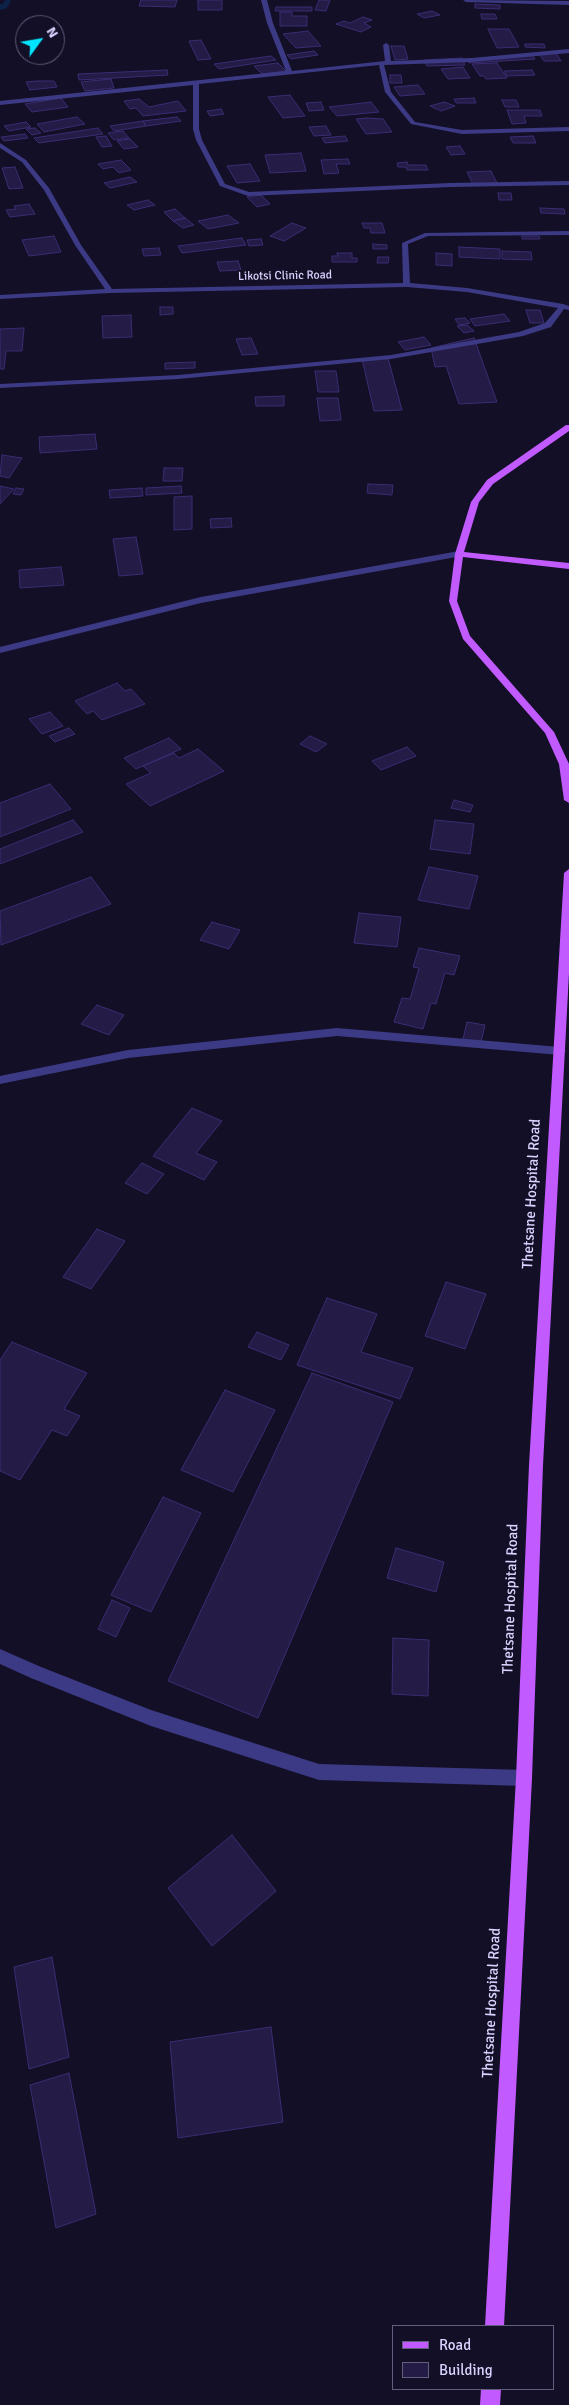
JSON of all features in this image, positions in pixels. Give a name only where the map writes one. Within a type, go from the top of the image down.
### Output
[{"type":"main road","points":[[569,427],[490,482],[475,502],[459,554],[453,601],[466,637],[549,732],[564,764],[569,800]]},
{"type":"main road","points":[[459,554],[569,566]]},
{"type":"main road","name":"Thetsane Hospital Road","points":[[494,2325],[524,1778],[536,1465],[569,873]]},
{"type":"main road","points":[[490,2405],[491,2390]]},
{"type":"street","points":[[264,0],[270,23],[290,73]]},
{"type":"street","points":[[466,0],[569,3]]},
{"type":"street","points":[[386,45],[384,63],[388,92],[414,124],[462,132],[569,130]]},
{"type":"street","points":[[0,104],[384,63],[472,60],[569,51]]},
{"type":"street","points":[[196,84],[196,129],[199,140],[222,185],[248,194],[450,185],[569,183]]},
{"type":"street","points":[[0,145],[24,161],[47,189],[78,245],[110,292]]},
{"type":"street","points":[[408,285],[405,243],[427,234],[569,233]]},
{"type":"street","name":"Likotsi Clinic Road","points":[[0,296],[408,285],[467,290],[566,307]]},
{"type":"street","points":[[0,386],[178,377],[391,357],[520,334],[548,325],[566,307]]},
{"type":"street","points":[[0,650],[201,600],[459,554]]},
{"type":"street","points":[[0,1080],[128,1054],[337,1032],[560,1051]]},
{"type":"street","points":[[0,1656],[36,1673],[151,1718],[319,1772],[524,1778]]},
{"type":"building","points":[[141,0],[177,0],[175,7],[139,6]]},
{"type":"building","points":[[198,0],[222,0],[222,10],[198,10]]},
{"type":"building","points":[[319,0],[330,0],[326,11],[315,10]]},
{"type":"building","points":[[475,4],[500,5],[500,9],[475,8]]},
{"type":"building","points":[[276,7],[312,7],[312,11],[275,11]]},
{"type":"building","points":[[432,11],[440,15],[424,18],[417,14]]},
{"type":"building","points":[[280,12],[292,12],[292,16],[307,16],[307,26],[280,26]]},
{"type":"building","points":[[481,14],[495,14],[497,19],[482,19]]},
{"type":"building","points":[[363,17],[372,20],[364,23],[371,27],[361,32],[336,24],[344,21],[350,23]]},
{"type":"building","points":[[488,29],[509,29],[519,47],[497,48]]},
{"type":"building","points":[[308,31],[321,46],[296,48],[283,34]]},
{"type":"building","points":[[201,40],[211,59],[198,60],[189,41]]},
{"type":"building","points":[[525,44],[544,44],[545,48],[525,47]]},
{"type":"building","points":[[391,46],[404,46],[408,59],[395,60]]},
{"type":"building","points":[[314,51],[318,55],[291,59],[287,55]]},
{"type":"building","points":[[556,53],[561,61],[544,61],[539,54]]},
{"type":"building","points":[[532,55],[535,59],[469,63],[467,59]]},
{"type":"building","points":[[271,56],[276,60],[219,69],[214,64]]},
{"type":"building","points":[[462,58],[465,65],[427,66],[424,60]]},
{"type":"building","points":[[278,63],[286,71],[262,74],[254,66]]},
{"type":"building","points":[[497,63],[507,78],[486,79],[484,76],[480,76],[472,64]]},
{"type":"building","points":[[463,67],[470,78],[448,79],[441,69]]},
{"type":"building","points":[[167,70],[168,75],[79,80],[78,74]]},
{"type":"building","points":[[532,70],[535,75],[507,76],[504,71]]},
{"type":"building","points":[[390,75],[401,75],[402,83],[390,83]]},
{"type":"building","points":[[111,79],[114,88],[85,91],[81,82]]},
{"type":"building","points":[[54,81],[57,87],[30,90],[26,82]]},
{"type":"building","points":[[418,85],[425,94],[400,96],[394,87]]},
{"type":"building","points":[[290,95],[305,116],[283,118],[268,97]]},
{"type":"building","points":[[61,98],[68,107],[32,112],[25,104]]},
{"type":"building","points":[[474,98],[476,103],[456,103],[454,99]]},
{"type":"building","points":[[139,99],[149,107],[178,101],[186,111],[143,116],[136,108],[130,109],[124,101]]},
{"type":"building","points":[[502,100],[516,100],[519,107],[505,107]]},
{"type":"building","points":[[321,102],[324,110],[309,111],[306,103]]},
{"type":"building","points":[[371,102],[379,112],[337,116],[329,107]]},
{"type":"building","points":[[444,102],[455,106],[441,111],[430,106]]},
{"type":"building","points":[[221,109],[224,114],[210,116],[207,111]]},
{"type":"building","points":[[507,110],[540,110],[542,116],[524,116],[526,123],[512,124]]},
{"type":"building","points":[[77,117],[85,124],[44,132],[37,124]]},
{"type":"building","points":[[177,117],[181,121],[146,126],[143,121]]},
{"type":"building","points":[[356,119],[383,119],[392,132],[366,134]]},
{"type":"building","points":[[143,121],[146,126],[114,131],[110,126]]},
{"type":"building","points":[[26,122],[31,127],[9,131],[4,126]]},
{"type":"building","points":[[326,126],[331,135],[314,136],[309,127]]},
{"type":"building","points":[[35,128],[41,133],[32,135],[26,129]]},
{"type":"building","points":[[98,128],[103,134],[39,143],[34,138]]},
{"type":"building","points":[[123,131],[129,138],[114,140],[108,133]]},
{"type":"building","points":[[25,134],[28,138],[4,141],[1,137]]},
{"type":"building","points":[[106,136],[112,146],[102,147],[96,137]]},
{"type":"building","points":[[345,136],[348,141],[325,143],[322,138]]},
{"type":"building","points":[[533,136],[536,143],[513,143],[510,137]]},
{"type":"building","points":[[130,139],[138,147],[124,149],[117,141]]},
{"type":"building","points":[[460,146],[465,154],[451,155],[446,147]]},
{"type":"building","points":[[301,153],[306,171],[270,173],[265,155]]},
{"type":"building","points":[[348,159],[350,164],[336,164],[339,173],[324,174],[321,160]]},
{"type":"building","points":[[121,160],[131,170],[119,173],[113,167],[103,169],[98,164]]},
{"type":"building","points":[[407,162],[408,165],[426,165],[428,170],[407,170],[406,167],[398,167],[397,163]]},
{"type":"building","points":[[250,164],[260,181],[237,183],[227,166]]},
{"type":"building","points":[[15,167],[23,188],[9,189],[2,168]]},
{"type":"building","points":[[491,171],[497,183],[473,184],[467,172]]},
{"type":"building","points":[[130,177],[137,182],[110,188],[104,183]]},
{"type":"building","points":[[498,193],[511,193],[512,200],[499,200]]},
{"type":"building","points":[[261,195],[270,204],[257,207],[247,197]]},
{"type":"building","points":[[148,200],[155,205],[134,210],[127,205]]},
{"type":"building","points":[[29,204],[35,214],[10,217],[6,210],[16,209],[14,206]]},
{"type":"building","points":[[540,208],[564,209],[565,214],[541,213]]},
{"type":"building","points":[[175,209],[185,218],[173,221],[164,212]]},
{"type":"building","points":[[228,215],[239,223],[208,229],[198,221]]},
{"type":"building","points":[[185,218],[194,225],[183,228],[173,221]]},
{"type":"building","points":[[292,223],[306,228],[284,241],[270,236]]},
{"type":"building","points":[[362,223],[382,223],[385,233],[371,233],[370,228],[364,228]]},
{"type":"building","points":[[54,236],[61,252],[29,256],[22,240]]},
{"type":"building","points":[[522,236],[539,236],[540,239],[522,239]]},
{"type":"building","points":[[242,238],[246,245],[182,253],[178,246]]},
{"type":"building","points":[[261,239],[263,245],[249,246],[247,240]]},
{"type":"building","points":[[373,244],[387,245],[387,249],[373,249]]},
{"type":"building","points":[[459,247],[500,249],[500,259],[459,257]]},
{"type":"building","points":[[159,248],[161,255],[144,256],[142,249]]},
{"type":"building","points":[[502,251],[531,252],[532,260],[502,259]]},
{"type":"building","points":[[337,253],[352,253],[352,258],[357,258],[357,262],[332,262],[332,256],[338,256]]},
{"type":"building","points":[[436,253],[452,254],[452,266],[436,265]]},
{"type":"building","points":[[378,257],[389,257],[388,263],[377,263]]},
{"type":"building","points":[[238,261],[241,270],[220,271],[217,262]]},
{"type":"building","points":[[160,307],[173,307],[173,314],[160,315]]},
{"type":"building","points":[[526,310],[540,310],[544,323],[530,323]]},
{"type":"building","points":[[504,314],[510,321],[475,326],[470,319]]},
{"type":"building","points":[[131,315],[132,337],[103,338],[102,316]]},
{"type":"building","points":[[465,318],[470,323],[459,325],[455,319]]},
{"type":"building","points":[[467,325],[474,331],[464,333],[457,326]]},
{"type":"building","points":[[24,328],[22,351],[6,351],[4,369],[0,369],[0,329]]},
{"type":"building","points":[[424,337],[431,345],[405,350],[398,342]]},
{"type":"building","points":[[251,338],[258,354],[242,355],[236,339]]},
{"type":"building","points":[[474,338],[497,402],[459,404],[446,366],[435,367],[431,348]]},
{"type":"building","points":[[388,358],[402,410],[374,411],[362,359]]},
{"type":"building","points":[[195,362],[195,368],[165,369],[165,363]]},
{"type":"building","points":[[315,371],[336,371],[339,392],[318,392]]},
{"type":"building","points":[[284,396],[284,406],[256,406],[255,397]]},
{"type":"building","points":[[317,398],[338,398],[341,420],[320,421]]},
{"type":"building","points":[[95,434],[97,449],[40,453],[39,437]]},
{"type":"building","points":[[2,455],[22,458],[9,478],[0,476]]},
{"type":"building","points":[[164,468],[183,468],[182,481],[163,481]]},
{"type":"building","points":[[368,484],[393,485],[392,495],[367,493]]},
{"type":"building","points":[[0,486],[14,489],[0,504]]},
{"type":"building","points":[[181,486],[182,493],[146,495],[146,488]]},
{"type":"building","points":[[16,488],[24,489],[21,495],[13,494]]},
{"type":"building","points":[[142,488],[143,496],[110,498],[109,490]]},
{"type":"building","points":[[192,496],[192,529],[174,530],[174,497]]},
{"type":"building","points":[[231,518],[232,527],[211,528],[210,519]]},
{"type":"building","points":[[136,537],[143,574],[119,576],[113,539]]},
{"type":"building","points":[[61,567],[64,585],[20,588],[19,570]]},
{"type":"building","points":[[117,683],[125,691],[131,689],[145,704],[102,720],[93,711],[87,714],[75,701]]},
{"type":"building","points":[[50,712],[63,726],[42,734],[29,719]]},
{"type":"building","points":[[69,728],[75,734],[55,742],[49,736]]},
{"type":"building","points":[[310,736],[327,744],[316,752],[300,744]]},
{"type":"building","points":[[169,738],[181,749],[136,769],[124,758]]},
{"type":"building","points":[[407,747],[416,756],[381,770],[372,761]]},
{"type":"building","points":[[198,749],[224,771],[150,806],[126,784],[151,773],[143,766],[174,753],[179,758]]},
{"type":"building","points":[[50,784],[71,809],[0,837],[0,803]]},
{"type":"building","points":[[454,800],[473,805],[470,812],[451,808]]},
{"type":"building","points":[[73,820],[83,832],[0,864],[0,849]]},
{"type":"building","points":[[435,820],[474,824],[470,854],[430,849]]},
{"type":"building","points":[[429,867],[478,876],[469,909],[418,900]]},
{"type":"building","points":[[91,877],[111,904],[1,945],[0,911]]},
{"type":"building","points":[[359,913],[401,917],[397,947],[354,943]]},
{"type":"building","points":[[212,922],[240,930],[229,949],[200,940]]},
{"type":"building","points":[[419,948],[460,956],[454,975],[445,973],[436,1004],[431,1003],[423,1029],[394,1022],[402,998],[410,999],[419,968],[413,967]]},
{"type":"building","points":[[97,1005],[124,1015],[109,1035],[81,1024]]},
{"type":"building","points":[[467,1022],[485,1025],[481,1042],[463,1039]]},
{"type":"building","points":[[192,1108],[222,1121],[196,1153],[217,1162],[204,1180],[153,1156]]},
{"type":"building","points":[[142,1163],[164,1174],[147,1194],[125,1183]]},
{"type":"building","points":[[97,1229],[125,1241],[91,1289],[63,1277]]},
{"type":"building","points":[[446,1282],[486,1294],[465,1349],[425,1336]]},
{"type":"building","points":[[327,1298],[377,1314],[361,1352],[413,1368],[400,1399],[297,1365]]},
{"type":"building","points":[[257,1332],[289,1345],[281,1360],[248,1347]]},
{"type":"building","points":[[12,1342],[87,1373],[64,1409],[80,1416],[67,1436],[52,1430],[20,1480],[0,1471],[0,1360]]},
{"type":"building","points":[[312,1373],[393,1402],[258,1718],[168,1681]]},
{"type":"building","points":[[225,1390],[275,1410],[233,1492],[181,1470]]},
{"type":"building","points":[[163,1497],[201,1513],[151,1612],[111,1595]]},
{"type":"building","points":[[396,1548],[444,1562],[436,1592],[387,1578]]},
{"type":"building","points":[[112,1600],[130,1608],[116,1637],[98,1629]]},
{"type":"building","points":[[393,1638],[429,1640],[428,1696],[392,1694]]},
{"type":"building","points":[[232,1835],[276,1891],[212,1946],[168,1888]]},
{"type":"building","points":[[52,1957],[69,2057],[29,2069],[14,1967]]},
{"type":"building","points":[[271,2027],[283,2122],[178,2138],[170,2042]]},
{"type":"building","points":[[69,2073],[96,2214],[56,2228],[30,2085]]},
{"type":"waterway","points":[[0,7],[5,6],[8,0]]}]
